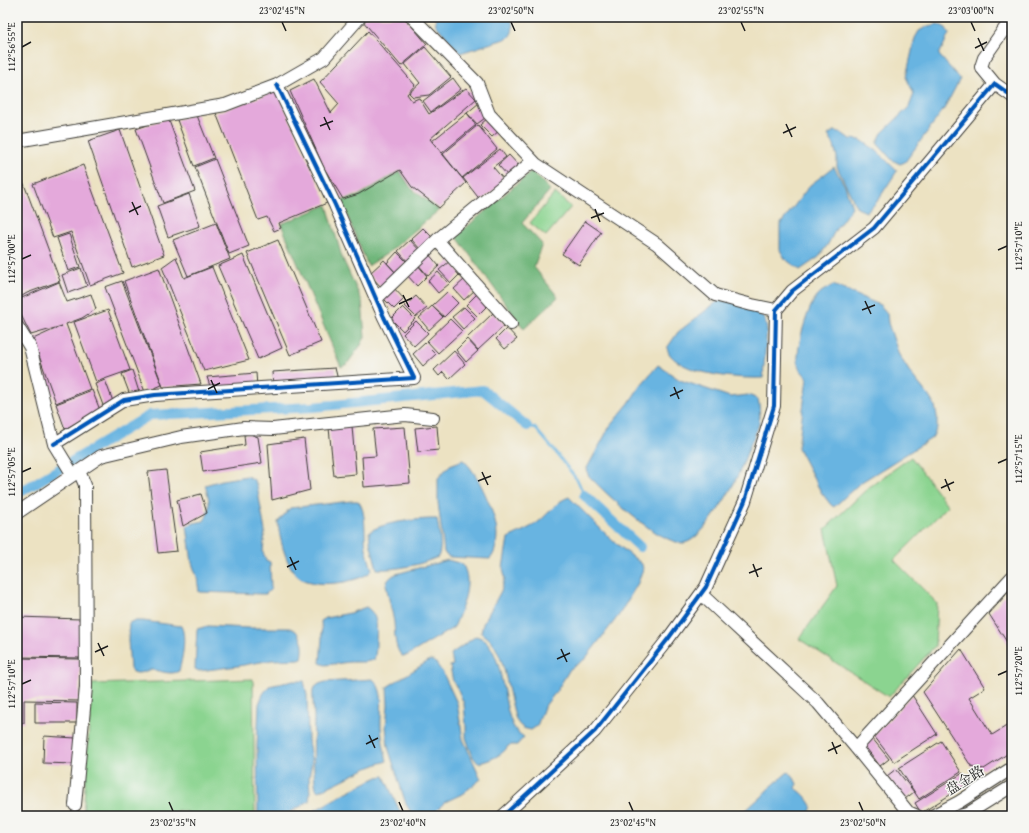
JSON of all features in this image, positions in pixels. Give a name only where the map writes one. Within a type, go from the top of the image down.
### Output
[{"type":"street","points":[[17,141],[225,105],[277,85],[324,58],[360,17]]},
{"type":"street","points":[[412,17],[477,83],[489,114],[534,160],[536,164],[657,244],[715,295],[776,310]]},
{"type":"street","points":[[1012,18],[984,58],[981,67],[995,84],[1012,96]]},
{"type":"street","points":[[504,816],[595,731],[668,639],[709,580],[745,501],[774,406],[776,310],[792,291],[874,228],[995,84]]},
{"type":"street","points":[[54,444],[124,400],[155,395],[414,378],[376,299],[335,205],[277,85]]},
{"type":"street","points":[[376,299],[437,240],[534,160]]},
{"type":"street","points":[[437,240],[511,324]]},
{"type":"street","points":[[17,326],[30,347],[54,444],[85,485],[86,687],[75,805]]},
{"type":"street","points":[[17,513],[74,471],[101,456],[181,437],[244,428],[273,429],[405,415],[433,418]]},
{"type":"street","points":[[856,748],[1012,577]]},
{"type":"street","points":[[700,594],[818,703],[908,812],[917,816]]},
{"type":"street","name":"盘金路","points":[[932,816],[954,809],[1012,768]]},
{"type":"street","points":[[954,809],[965,815],[1012,786]]},
{"type":"green space","points":[[400,171],[411,188],[439,210],[388,253],[368,266],[341,201],[358,196]]},
{"type":"green space","points":[[532,171],[550,190],[522,223],[542,244],[534,267],[558,297],[524,329],[456,236]]},
{"type":"green space","points":[[555,193],[571,207],[546,236],[530,223]]},
{"type":"green space","points":[[327,205],[342,257],[362,301],[365,337],[347,364],[341,367],[281,224]]},
{"type":"green space","points":[[911,457],[948,506],[894,560],[937,603],[935,646],[889,697],[799,639],[837,586],[825,529],[868,488]]},
{"type":"green space","points":[[253,679],[255,816],[202,816],[177,810],[177,816],[83,816],[92,684]]},
{"type":"water","points":[[435,17],[510,17],[513,25],[508,38],[460,53],[436,25]]},
{"type":"water","points":[[938,24],[946,28],[949,34],[939,55],[960,79],[944,109],[905,162],[900,164],[892,160],[877,143],[882,133],[909,107],[914,94],[906,77],[915,38],[919,31],[928,26]]},
{"type":"water","points":[[834,131],[840,132],[850,139],[861,140],[877,151],[897,171],[876,203],[866,212],[857,208],[837,167],[837,157],[834,145],[828,135]]},
{"type":"water","points":[[834,167],[845,186],[852,207],[836,229],[819,257],[800,270],[785,259],[780,250],[780,225],[810,185]]},
{"type":"water","points":[[833,285],[880,305],[887,313],[888,323],[899,355],[935,406],[937,416],[937,428],[932,438],[860,483],[834,507],[821,492],[798,448],[807,378],[799,368],[798,361],[802,331],[809,310],[817,296]]},
{"type":"water","points":[[718,301],[733,301],[764,317],[767,329],[763,378],[741,378],[701,372],[689,368],[671,356],[667,348],[678,332]]},
{"type":"water","points":[[658,365],[680,380],[730,397],[748,395],[758,399],[759,405],[760,417],[758,428],[732,487],[704,529],[689,541],[683,543],[672,541],[660,535],[633,516],[619,505],[588,475],[587,468],[610,426]]},
{"type":"water","points":[[463,460],[479,481],[488,501],[497,530],[497,539],[494,552],[490,559],[449,557],[444,552],[438,502],[438,478],[450,465]]},
{"type":"water","points":[[247,476],[254,480],[257,486],[265,531],[263,552],[266,560],[270,562],[271,589],[266,594],[199,592],[197,577],[192,563],[187,526],[204,521],[207,517],[209,503],[205,485],[222,480]]},
{"type":"water","points":[[569,497],[613,541],[642,564],[643,569],[638,583],[619,615],[585,659],[570,669],[556,692],[544,707],[537,726],[531,730],[523,728],[517,721],[503,666],[495,646],[489,638],[481,633],[483,624],[501,591],[505,578],[503,568],[508,538],[537,523],[556,505]]},
{"type":"water","points":[[358,501],[363,510],[366,548],[372,570],[367,575],[360,578],[339,583],[318,583],[302,579],[292,569],[288,562],[282,545],[278,522],[290,508]]},
{"type":"water","points":[[437,519],[440,534],[440,549],[438,557],[408,566],[392,569],[377,569],[369,532],[390,524]]},
{"type":"water","points":[[448,560],[462,564],[467,578],[466,594],[455,625],[453,628],[408,655],[402,656],[396,645],[394,622],[386,584],[390,578],[396,574]]},
{"type":"water","points":[[366,607],[373,613],[376,622],[377,631],[374,660],[325,665],[320,663],[322,638],[321,621],[326,618],[350,613]]},
{"type":"water","points":[[133,621],[181,626],[183,630],[184,642],[183,655],[179,671],[169,673],[148,670],[138,673],[130,669],[128,640],[129,623]]},
{"type":"water","points":[[208,626],[290,628],[300,636],[302,640],[302,658],[272,660],[199,671],[195,669],[197,629]]},
{"type":"water","points":[[476,636],[486,641],[493,650],[498,663],[510,719],[516,730],[524,737],[517,745],[508,746],[499,755],[490,760],[478,763],[473,757],[466,738],[464,704],[457,687],[453,682],[450,666],[453,665],[451,654]]},
{"type":"water","points":[[430,660],[435,662],[443,673],[457,703],[463,739],[481,779],[462,794],[445,802],[431,816],[413,816],[406,804],[388,747],[386,726],[388,705],[387,687]]},
{"type":"water","points":[[373,679],[380,690],[382,702],[381,727],[387,761],[369,767],[318,791],[316,789],[314,771],[313,689],[319,684],[325,682]]},
{"type":"water","points":[[293,681],[304,681],[307,695],[308,740],[312,763],[309,777],[309,801],[284,816],[258,816],[257,747],[259,704],[263,694],[269,686]]},
{"type":"water","points":[[788,772],[793,776],[797,784],[795,788],[805,796],[812,806],[810,812],[804,816],[740,816],[762,797],[766,791]]},
{"type":"water","points":[[384,776],[402,816],[305,816],[347,792],[378,777]]},
{"type":"building","points":[[366,17],[404,17],[427,44],[401,66],[362,20]]},
{"type":"building","points":[[368,31],[415,85],[407,94],[412,101],[419,98],[429,114],[466,88],[476,99],[430,139],[466,183],[439,208],[412,187],[400,170],[359,194],[343,199],[324,168],[290,91],[314,79],[331,113],[339,104],[320,82]]},
{"type":"building","points":[[425,47],[451,77],[429,95],[413,97],[409,93],[420,83],[405,64]]},
{"type":"building","points":[[453,78],[461,89],[431,112],[423,101]]},
{"type":"building","points":[[277,91],[327,203],[279,223],[281,228],[274,231],[267,217],[258,220],[216,113]]},
{"type":"building","points":[[479,103],[489,115],[477,124],[467,113]]},
{"type":"building","points":[[196,113],[214,158],[194,166],[177,120]]},
{"type":"building","points":[[467,113],[476,125],[442,153],[432,141]]},
{"type":"building","points":[[489,117],[501,129],[492,137],[480,125]]},
{"type":"building","points":[[168,118],[195,191],[163,203],[136,129]]},
{"type":"building","points":[[478,125],[497,149],[462,178],[443,154]]},
{"type":"building","points":[[120,130],[164,255],[132,267],[88,141]]},
{"type":"building","points":[[500,149],[506,157],[493,167],[505,181],[481,201],[463,178]]},
{"type":"building","points":[[509,155],[520,167],[509,177],[498,165]]},
{"type":"building","points":[[215,159],[249,246],[229,254],[195,167]]},
{"type":"building","points":[[17,165],[60,281],[27,293],[17,299]]},
{"type":"building","points":[[83,165],[123,273],[90,285],[71,232],[53,238],[33,184]]},
{"type":"building","points":[[189,194],[200,226],[168,237],[157,206]]},
{"type":"building","points":[[585,221],[601,232],[579,265],[562,254]]},
{"type":"building","points":[[216,223],[230,259],[188,276],[173,240]]},
{"type":"building","points":[[423,228],[433,238],[421,250],[411,239]]},
{"type":"building","points":[[69,234],[80,267],[68,271],[57,238]]},
{"type":"building","points":[[278,240],[321,342],[290,355],[247,253]]},
{"type":"building","points":[[410,240],[422,253],[410,264],[398,251]]},
{"type":"building","points":[[397,252],[407,262],[396,273],[387,263]]},
{"type":"building","points":[[428,253],[439,266],[428,276],[417,263]]},
{"type":"building","points":[[243,255],[282,348],[258,359],[218,266]]},
{"type":"building","points":[[176,257],[184,278],[212,267],[249,360],[204,371],[162,267]]},
{"type":"building","points":[[384,260],[397,274],[382,288],[369,274]]},
{"type":"building","points":[[450,261],[461,273],[451,283],[439,270]]},
{"type":"building","points":[[417,264],[427,276],[417,286],[406,274]]},
{"type":"building","points":[[81,268],[87,286],[68,293],[62,275]]},
{"type":"building","points":[[159,268],[201,384],[163,387],[124,281]]},
{"type":"building","points":[[438,272],[449,284],[438,293],[428,281]]},
{"type":"building","points":[[465,279],[475,290],[464,300],[454,289]]},
{"type":"building","points":[[122,281],[162,385],[145,392],[105,287]]},
{"type":"building","points":[[59,282],[67,302],[91,294],[96,309],[82,318],[66,324],[90,389],[56,403],[33,339],[62,326],[31,335],[17,307],[17,300]]},
{"type":"building","points":[[393,287],[404,299],[394,309],[382,297]]},
{"type":"building","points":[[447,292],[458,303],[444,317],[433,305]]},
{"type":"building","points":[[477,294],[488,305],[477,316],[466,305]]},
{"type":"building","points":[[416,296],[427,308],[416,317],[405,306]]},
{"type":"building","points":[[432,306],[443,317],[429,330],[419,318]]},
{"type":"building","points":[[403,307],[415,319],[403,331],[391,319]]},
{"type":"building","points":[[464,307],[475,318],[463,329],[452,317]]},
{"type":"building","points":[[108,310],[130,370],[96,382],[74,322]]},
{"type":"building","points":[[493,313],[505,325],[478,350],[467,338]]},
{"type":"building","points":[[450,319],[462,331],[438,353],[427,341]]},
{"type":"building","points":[[416,321],[428,333],[414,346],[403,334]]},
{"type":"building","points":[[507,328],[517,339],[505,349],[496,339]]},
{"type":"building","points":[[467,339],[478,351],[466,362],[456,350]]},
{"type":"building","points":[[425,343],[436,354],[423,366],[413,354]]},
{"type":"building","points":[[454,351],[465,364],[449,379],[443,372],[439,376],[434,370]]},
{"type":"building","points":[[335,368],[338,380],[273,384],[272,372]]},
{"type":"building","points":[[132,370],[139,392],[130,395],[122,374]]},
{"type":"building","points":[[256,373],[257,386],[211,389],[207,377]]},
{"type":"building","points":[[105,380],[114,404],[104,408],[95,384]]},
{"type":"building","points":[[92,390],[100,410],[65,429],[56,404]]},
{"type":"building","points":[[352,426],[356,474],[334,476],[329,428]]},
{"type":"building","points":[[437,426],[439,450],[418,452],[415,428]]},
{"type":"building","points":[[405,427],[410,483],[364,487],[362,457],[376,456],[373,429]]},
{"type":"building","points":[[250,434],[258,437],[262,463],[203,472],[200,452],[245,445],[244,435]]},
{"type":"building","points":[[304,439],[310,490],[272,500],[268,444]]},
{"type":"building","points":[[166,470],[177,551],[158,553],[148,472]]},
{"type":"building","points":[[201,494],[207,513],[183,526],[177,500]]},
{"type":"building","points":[[1012,588],[1012,650],[989,614]]},
{"type":"building","points":[[17,617],[81,619],[80,658],[17,657]]},
{"type":"building","points":[[961,649],[985,688],[969,698],[992,735],[1008,725],[1012,731],[1012,751],[984,769],[971,766],[923,692]]},
{"type":"building","points":[[17,658],[80,659],[79,701],[24,700],[24,723],[17,723]]},
{"type":"building","points":[[912,695],[937,734],[894,762],[874,736]]},
{"type":"building","points":[[35,702],[77,703],[77,723],[35,723]]},
{"type":"building","points":[[44,736],[76,738],[75,764],[43,763]]},
{"type":"building","points":[[872,738],[889,759],[880,766],[864,745]]},
{"type":"building","points":[[941,741],[961,772],[919,799],[899,768]]},
{"type":"building","points":[[896,769],[914,792],[905,799],[887,776]]},
{"type":"building","points":[[963,773],[969,783],[921,813],[915,803]]},
{"type":"waterway","points":[[17,494],[150,415],[313,407],[483,390],[527,426]]},
{"type":"waterway","points":[[527,426],[535,428],[553,449],[578,481],[584,495]]},
{"type":"waterway","points":[[584,495],[640,547]]},
{"type":"cycle path","points":[[503,816],[595,731],[668,639],[706,587],[745,501],[774,406],[776,310],[792,291],[874,228],[995,84],[1012,96]]},
{"type":"cycle path","points":[[54,444],[124,400],[155,395],[414,378],[384,317],[335,205],[277,85]]}]
